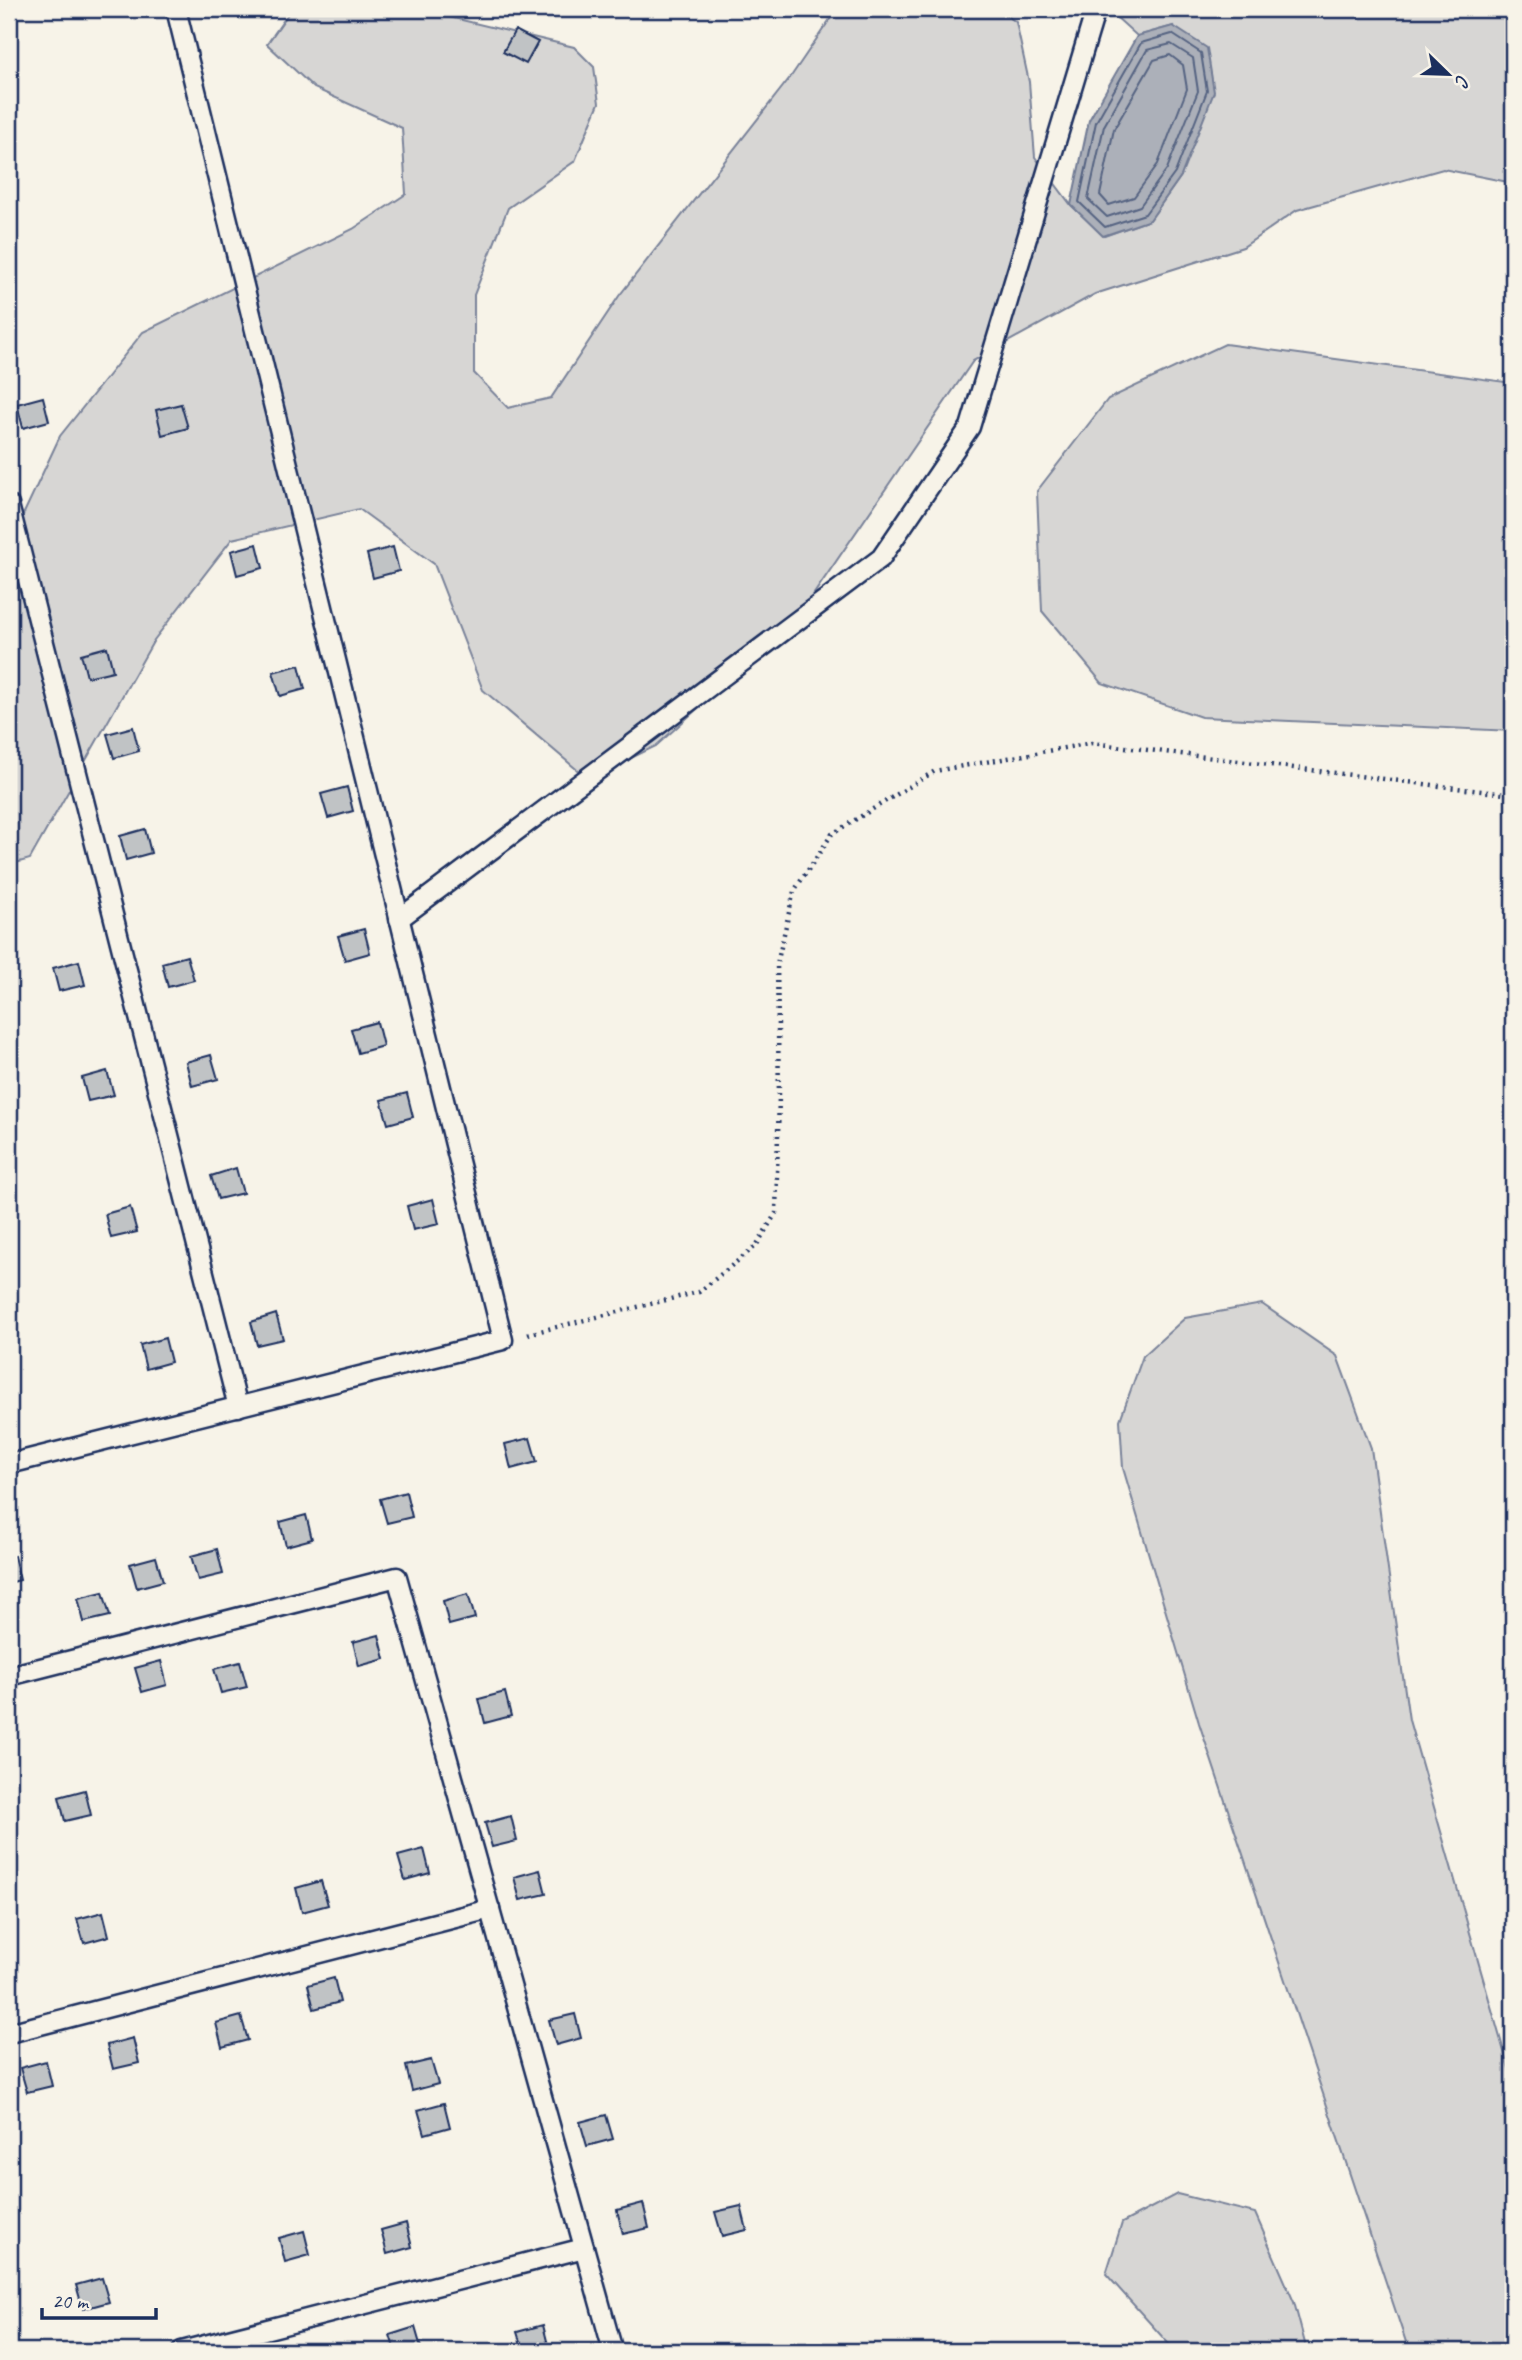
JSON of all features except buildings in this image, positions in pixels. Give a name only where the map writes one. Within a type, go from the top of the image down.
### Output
[{"type":"lane","points":[[9,1464],[503,1340],[176,9]]},
{"type":"lane","points":[[399,919],[881,558],[970,427],[1096,9]]},
{"type":"lane","points":[[9,505],[238,1407]]},
{"type":"lane","points":[[9,1676],[397,1577],[613,2351]]},
{"type":"lane","points":[[9,2032],[490,1909]]},
{"type":"lane","points":[[182,2351],[584,2248]]},
{"type":"path","points":[[503,1340],[699,1292],[757,1246],[776,1213],[779,1095],[777,964],[794,891],[832,834],[935,771],[1092,743],[1513,795]]},
{"type":"shaded area","points":[[416,9],[574,47],[594,67],[599,103],[575,161],[508,208],[474,295],[474,373],[508,408],[551,398],[619,296],[792,75],[837,9],[997,9],[1016,22],[1029,82],[1035,157],[1071,205],[1104,236],[1150,220],[1181,176],[1173,26],[1137,36],[1115,16],[1118,9],[1513,9],[1513,183],[1443,169],[1297,210],[1243,247],[1095,294],[973,361],[796,620],[656,746],[588,779],[483,690],[434,564],[359,509],[232,539],[154,640],[30,859],[9,865],[9,545],[60,436],[143,332],[353,229],[406,194],[402,128],[314,88],[267,44],[290,11]]},
{"type":"shaded area","points":[[1225,344],[1513,383],[1513,731],[1201,717],[1102,683],[1042,611],[1037,491],[1108,399]]},
{"type":"shaded area","points":[[1262,1304],[1337,1356],[1371,1448],[1409,1720],[1513,2083],[1513,2351],[1409,2351],[1199,1723],[1123,1468],[1120,1420],[1143,1356],[1185,1318]]},
{"type":"shaded area","points":[[1177,2194],[1255,2213],[1294,2302],[1307,2351],[1175,2351],[1106,2274],[1122,2223]]},
{"type":"water","points":[[1173,26],[1207,48],[1214,92],[1181,176],[1150,220],[1103,236],[1071,205],[1089,120],[1137,36]]}]
